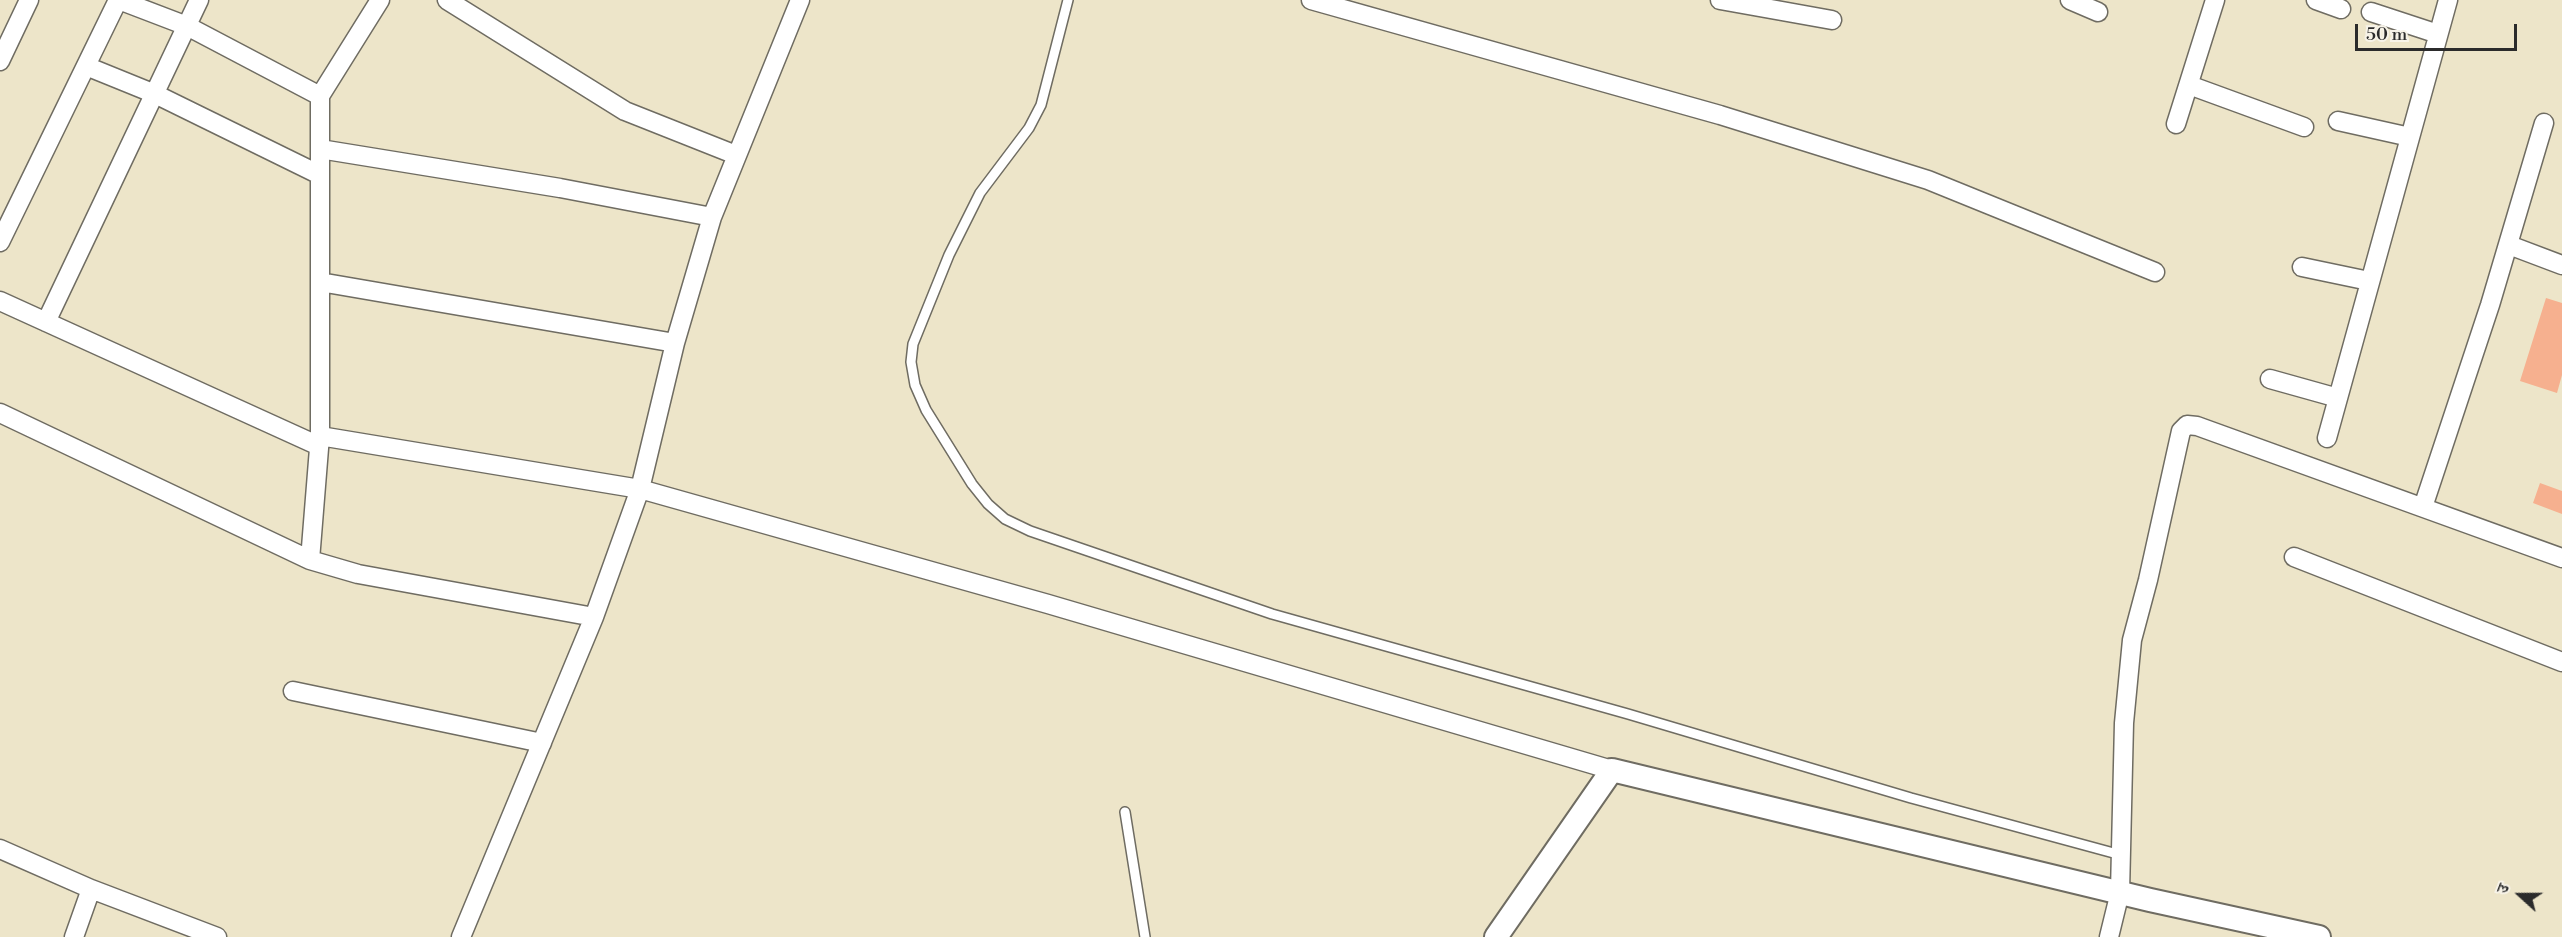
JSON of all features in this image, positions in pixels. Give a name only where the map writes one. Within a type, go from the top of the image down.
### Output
[{"type":"street","points":[[0,61],[29,0]]},
{"type":"street","points":[[0,242],[119,0],[187,26],[320,96]]},
{"type":"street","points":[[46,322],[199,0]]},
{"type":"street","points":[[310,560],[319,441],[320,96],[380,0]]},
{"type":"street","points":[[461,937],[594,617],[640,489],[675,343],[712,217],[801,0]]},
{"type":"street","points":[[1311,0],[1720,115],[1928,180],[2155,272]]},
{"type":"street","points":[[1720,0],[1832,20]]},
{"type":"street","points":[[2070,0],[2097,12]]},
{"type":"street","points":[[2176,124],[2215,0]]},
{"type":"street","points":[[2316,0],[2342,9]]},
{"type":"street","points":[[2327,438],[2448,0]]},
{"type":"street","points":[[456,2],[625,111],[736,155]]},
{"type":"street","points":[[2371,12],[2438,34]]},
{"type":"street","points":[[86,66],[155,94],[320,175]]},
{"type":"street","points":[[2189,85],[2304,127]]},
{"type":"street","points":[[2337,121],[2410,136]]},
{"type":"street","points":[[2423,507],[2508,245],[2544,123]]},
{"type":"street","points":[[320,150],[560,188],[712,217]]},
{"type":"street","points":[[2508,245],[2562,265]]},
{"type":"street","points":[[2302,267],[2369,281]]},
{"type":"street","points":[[320,282],[675,343]]},
{"type":"street","points":[[0,301],[319,441],[640,489],[1048,604],[1612,770],[2150,900],[2319,937]]},
{"type":"street","points":[[2270,380],[2338,398]]},
{"type":"street","points":[[0,413],[310,560],[358,574],[594,617]]},
{"type":"street","points":[[2109,937],[2120,892],[2124,723],[2132,640],[2148,580],[2181,431],[2187,425],[2197,426],[2562,558]]},
{"type":"street","points":[[2294,557],[2562,662]]},
{"type":"street","points":[[293,691],[542,743]]},
{"type":"street","points":[[1496,937],[1612,770]]},
{"type":"street","points":[[0,849],[91,889],[217,937]]},
{"type":"street","points":[[74,937],[91,889]]},
{"type":"lane","points":[[1068,0],[1041,105],[1029,128],[980,193],[949,255],[912,353],[915,385],[926,410],[972,484],[988,504],[1005,519],[1030,531],[1272,614],[1628,714],[1911,798],[2121,855]]},
{"type":"lane","points":[[1125,812],[1144,937]]},
{"type":"building","points":[[2546,298],[2562,303],[2562,375],[2557,393],[2520,381]]},
{"type":"building","points":[[2540,483],[2562,491],[2562,514],[2533,503]]}]
